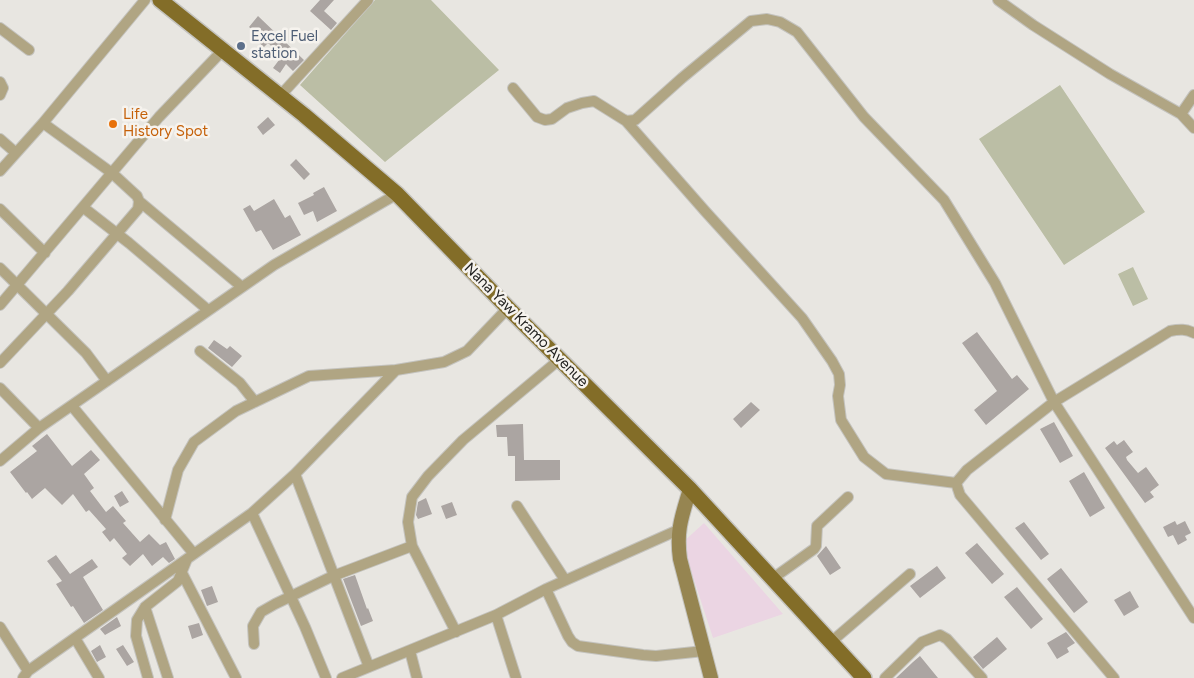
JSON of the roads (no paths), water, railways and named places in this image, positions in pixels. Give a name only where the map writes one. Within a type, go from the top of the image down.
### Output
[{"type":"main road","name":"Nana Yaw Kramo Avenue","points":[[160,0],[280,96],[397,194],[508,308],[690,489],[864,678]]},
{"type":"street","points":[[0,171],[43,123],[145,0]]},
{"type":"street","points":[[280,96],[368,0]]},
{"type":"street","points":[[998,0],[1033,25],[1110,74],[1181,114],[1194,128]]},
{"type":"street","points":[[626,121],[634,120],[643,114],[682,78],[751,21],[766,19],[780,22],[798,32],[864,117],[944,200],[995,283],[1054,402],[1194,618]]},
{"type":"street","points":[[0,28],[29,50]]},
{"type":"street","points":[[0,306],[159,117],[223,50]]},
{"type":"street","points":[[0,82],[3,88],[0,94]]},
{"type":"street","points":[[512,88],[537,117],[545,120],[552,119],[567,108],[594,101],[626,121],[802,318],[839,374],[838,396],[841,420],[864,457],[886,474],[956,483]]},
{"type":"street","points":[[1181,114],[1194,95]]},
{"type":"street","points":[[43,123],[112,174],[137,196],[139,201],[242,287]]},
{"type":"street","points":[[0,139],[16,153]]},
{"type":"street","points":[[2,457],[39,428],[274,265],[397,194]]},
{"type":"street","points":[[0,363],[46,314],[138,209],[139,201]]},
{"type":"street","points":[[84,208],[117,233],[208,310]]},
{"type":"street","points":[[0,209],[45,253]]},
{"type":"street","points":[[0,268],[86,353],[107,381]]},
{"type":"street","points":[[165,520],[178,470],[194,442],[236,411],[309,376],[396,370],[444,362],[467,351],[508,308]]},
{"type":"street","points":[[956,483],[967,470],[1054,402],[1170,331],[1179,329],[1194,333]]},
{"type":"street","points":[[200,351],[240,383],[255,402]]},
{"type":"street","points":[[456,632],[412,546],[408,522],[412,497],[428,476],[463,440],[560,359]]},
{"type":"street","points":[[0,627],[25,675],[252,513],[295,474],[396,370]]},
{"type":"street","points":[[0,388],[39,428]]},
{"type":"street","points":[[72,406],[165,520],[190,557]]},
{"type":"street","points":[[295,474],[369,667]]},
{"type":"street","points":[[956,483],[960,495],[1114,678]]},
{"type":"street","points":[[690,489],[678,530],[680,559],[711,678]]},
{"type":"street","points":[[772,579],[814,549],[816,546],[817,526],[848,497]]},
{"type":"street","points":[[517,506],[565,580]]},
{"type":"street","points":[[252,513],[291,596],[326,678]]},
{"type":"street","points":[[342,678],[496,615],[565,580],[678,530]]},
{"type":"street","points":[[254,644],[253,626],[261,612],[334,576],[412,546]]},
{"type":"street","points":[[148,678],[136,636],[137,620],[145,607],[178,581],[190,557]]},
{"type":"street","points":[[182,573],[236,678]]},
{"type":"street","points":[[831,642],[910,574]]},
{"type":"street","points":[[546,589],[568,636],[578,646],[643,656],[704,651]]},
{"type":"street","points":[[145,607],[168,678]]},
{"type":"street","points":[[496,615],[516,678]]},
{"type":"street","points":[[884,678],[922,642],[940,635],[947,639],[982,678]]},
{"type":"street","points":[[75,638],[99,678]]},
{"type":"street","points":[[410,650],[417,678]]},
{"type":"place","name":"Excel Fuel station","points":[[241,46]]},
{"type":"place","name":"Life History Spot","points":[[113,124]]}]
